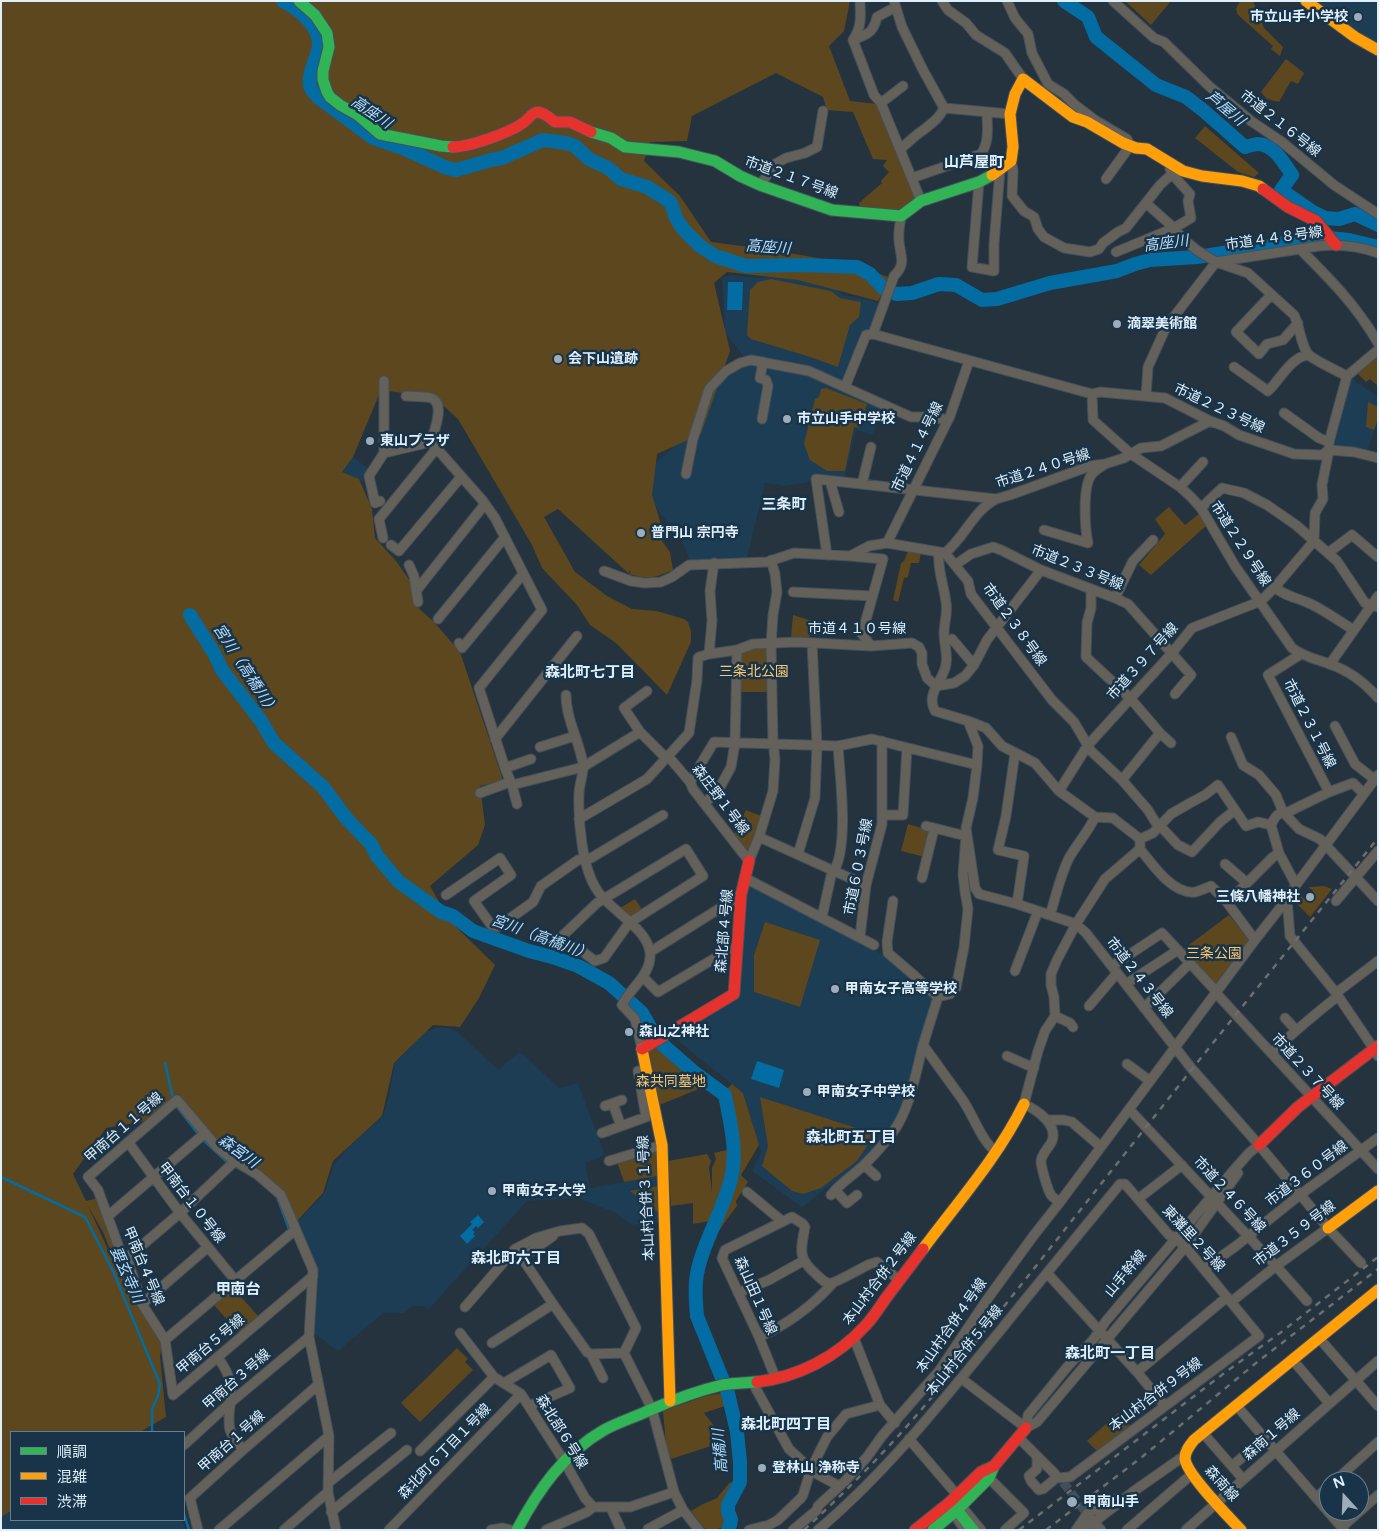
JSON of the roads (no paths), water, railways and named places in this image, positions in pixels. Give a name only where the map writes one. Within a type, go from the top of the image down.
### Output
[{"type":"street","name":"市道２１７号線","points":[[299,1],[321,21],[327,33],[329,46],[323,71],[324,84],[330,98],[362,118],[380,134],[441,146],[456,147],[500,135],[523,123],[538,112],[547,115],[555,122],[570,122],[585,130],[611,138],[625,146],[679,152],[715,161],[760,185],[832,210],[901,216]]},
{"type":"street","points":[[942,1],[948,10],[966,23],[976,35],[1005,53],[1023,79],[1073,117],[1087,122],[1130,146],[1146,149],[1183,170],[1202,176],[1242,181],[1259,186],[1288,207],[1316,221],[1335,243]]},
{"type":"street","points":[[1007,1],[1015,18],[1028,34],[1032,53],[1048,84],[1064,94],[1095,120],[1127,139],[1130,146]]},
{"type":"street","name":"市道２１６号線","points":[[1107,1],[1130,24],[1152,42],[1170,49]]},
{"type":"street","name":"市道２１６号線","points":[[1113,1],[1154,38],[1164,42],[1209,86],[1244,115],[1282,142],[1334,185],[1376,210]]},
{"type":"street","points":[[1306,1],[1355,37],[1378,50]]},
{"type":"street","points":[[852,38],[858,31],[861,23],[860,3]]},
{"type":"street","points":[[852,38],[870,32],[878,17],[892,6],[944,108]]},
{"type":"street","points":[[852,38],[874,95],[881,103],[921,201]]},
{"type":"street","points":[[1023,79],[1015,94],[1010,114],[1013,147],[1011,162],[1013,170],[1012,196],[1024,211],[1034,217],[1044,237],[1064,248],[1090,252],[1099,249],[1103,242],[1126,228],[1160,185],[1172,174]]},
{"type":"street","points":[[881,103],[903,86]]},
{"type":"street","points":[[944,108],[1010,114]]},
{"type":"street","points":[[900,148],[931,126],[940,117],[944,108]]},
{"type":"street","points":[[760,185],[775,164],[816,147],[823,111]]},
{"type":"street","points":[[912,178],[981,154],[986,147],[987,112]]},
{"type":"street","points":[[1106,179],[1130,146]]},
{"type":"street","points":[[1158,157],[1190,194],[1188,201],[1191,218],[1174,228],[1166,232],[1116,252],[1174,228]]},
{"type":"street","points":[[845,387],[866,335],[873,334],[894,276],[900,270],[902,256],[898,240],[901,216],[921,201],[979,182],[1011,162]]},
{"type":"street","points":[[979,182],[972,267],[994,271],[994,244],[1000,170]]},
{"type":"street","points":[[1146,204],[1198,251],[1214,260],[1248,273],[1294,315],[1298,323],[1301,339],[1309,355],[1347,376]]},
{"type":"street","name":"市道４４８号線","points":[[1214,260],[1335,243],[1364,248],[1378,253]]},
{"type":"street","points":[[1300,249],[1337,286],[1365,320],[1378,343]]},
{"type":"street","points":[[1146,396],[1148,367],[1166,328],[1214,260]]},
{"type":"street","points":[[1271,294],[1236,332],[1259,354],[1267,344],[1283,340],[1298,323]]},
{"type":"street","name":"市道２２３号線","points":[[873,334],[1092,394],[1100,392],[1165,398],[1239,435],[1294,454],[1322,455],[1329,446],[1378,458]]},
{"type":"street","points":[[1314,541],[1315,513],[1323,499],[1322,485],[1329,446],[1347,376],[1378,350]]},
{"type":"street","points":[[1234,367],[1268,391],[1283,372],[1304,356],[1309,355]]},
{"type":"street","points":[[686,474],[693,439],[710,389],[726,371],[740,363],[751,360],[808,371],[911,417],[931,417],[948,420]]},
{"type":"street","name":"市道４１４号線","points":[[887,543],[948,420],[969,361]]},
{"type":"street","points":[[762,419],[768,386],[766,380],[760,378],[763,362]]},
{"type":"street","points":[[380,501],[375,504],[369,476],[384,453],[384,381]]},
{"type":"street","name":"市道２２９号線","points":[[1092,394],[1093,420],[1131,454],[1180,487],[1201,508],[1235,566],[1292,648],[1301,654],[1346,671],[1366,685],[1378,698]]},
{"type":"street","points":[[383,538],[379,519],[434,445],[439,409],[437,402],[432,398],[406,396]]},
{"type":"street","points":[[1284,413],[1329,446]]},
{"type":"street","name":"市道２４０号線","points":[[826,555],[816,479],[996,499],[1090,466],[1124,458],[1141,448],[1161,446],[1210,421]]},
{"type":"street","points":[[384,453],[434,445]]},
{"type":"street","points":[[434,445],[495,518],[542,610],[479,688],[517,804]]},
{"type":"street","points":[[862,484],[871,447]]},
{"type":"street","points":[[1180,487],[1203,462]]},
{"type":"street","points":[[1044,530],[1088,543],[1085,508],[1088,482],[1092,474],[1105,464]]},
{"type":"street","points":[[391,545],[399,551],[462,477]]},
{"type":"street","points":[[830,481],[839,512]]},
{"type":"street","points":[[1201,508],[1222,488],[1242,492],[1267,505],[1296,524],[1337,561],[1365,603],[1374,606]]},
{"type":"street","points":[[996,499],[976,514],[954,546],[942,553],[938,562],[947,604],[947,618],[944,631],[947,662],[946,668],[936,686],[932,705],[935,711],[986,728],[1002,746],[1035,763],[1059,791],[1094,817],[1113,818],[1140,839]]},
{"type":"street","points":[[416,591],[485,504]]},
{"type":"street","points":[[1328,553],[1352,535],[1378,557]]},
{"type":"street","points":[[438,619],[505,538]]},
{"type":"street","points":[[1115,598],[1133,561],[1153,540]]},
{"type":"street","name":"市道３９７号線","points":[[1059,791],[1088,745],[1172,653],[1192,628],[1261,602],[1314,541]]},
{"type":"street","points":[[850,556],[869,546],[887,543],[942,553]]},
{"type":"street","name":"市道２３３号線","points":[[955,565],[972,554],[993,547],[1040,570],[1128,604],[1191,675],[1175,694]]},
{"type":"street","points":[[608,573],[645,583],[661,582],[689,565],[771,560],[794,553],[883,559],[862,634],[871,646]]},
{"type":"street","name":"市道２３８号線","points":[[942,553],[968,581],[971,594],[1052,700],[1074,722],[1091,751],[1122,780],[1148,810],[1159,828],[1162,828],[1178,845],[1192,852],[1220,822],[1235,810]]},
{"type":"street","points":[[745,878],[773,791],[775,759],[772,743],[771,644],[777,592],[771,560]]},
{"type":"street","points":[[579,819],[647,779],[689,732],[697,680],[698,658],[709,654],[712,621],[710,591],[714,563]]},
{"type":"street","points":[[408,565],[414,576],[418,602]]},
{"type":"street","points":[[936,686],[954,683],[965,676],[974,665],[987,640],[1040,570]]},
{"type":"street","points":[[459,643],[462,648],[523,574]]},
{"type":"street","points":[[1275,587],[1280,592],[1296,600],[1306,602],[1354,630]]},
{"type":"street","points":[[1091,589],[1086,657],[1130,698],[1171,743]]},
{"type":"street","points":[[793,592],[872,596]]},
{"type":"street","points":[[1330,664],[1374,606],[1378,596]]},
{"type":"street","points":[[495,739],[577,636]]},
{"type":"street","points":[[952,639],[974,665]]},
{"type":"street","name":"市道４１０号線","points":[[709,654],[737,650],[753,644],[797,642],[871,646],[912,643],[919,647],[927,678],[936,686]]},
{"type":"street","points":[[798,854],[816,798],[817,745],[812,643]]},
{"type":"street","points":[[705,803],[719,789],[731,767],[734,743],[737,650]]},
{"type":"street","name":"市道２３１号線","points":[[1301,654],[1268,675],[1329,792]]},
{"type":"street","name":"森庄野１号線","points":[[647,691],[620,709],[690,782],[693,789],[749,861]]},
{"type":"street","points":[[566,695],[566,708],[583,767],[579,792],[579,819],[585,859],[597,891],[644,937],[650,952],[649,965],[643,977],[658,992],[737,945]]},
{"type":"street","name":"市道２４３号線","points":[[968,721],[978,746],[973,798],[966,836],[975,888],[979,894],[1017,904],[1076,924],[1086,933],[1195,1072],[1301,1194],[1328,1228],[1361,1263]]},
{"type":"street","points":[[1335,726],[1355,764],[1376,777]]},
{"type":"street","points":[[480,793],[583,767],[640,732]]},
{"type":"street","points":[[1122,780],[1160,733]]},
{"type":"street","points":[[540,747],[575,736]]},
{"type":"street","points":[[1231,736],[1243,764],[1259,775],[1276,795],[1283,812],[1299,829],[1320,839],[1378,901]]},
{"type":"street","points":[[690,782],[714,742],[838,746],[872,739],[977,765]]},
{"type":"street","name":"市道６０３号線","points":[[860,937],[866,885],[882,824],[882,741]]},
{"type":"street","points":[[822,918],[831,876],[838,864],[843,836],[838,746]]},
{"type":"street","points":[[883,815],[903,815],[907,748]]},
{"type":"street","points":[[1015,753],[1006,816],[998,850],[1024,856],[1017,904]]},
{"type":"street","points":[[505,768],[531,759]]},
{"type":"street","name":"本山村合併４号線","points":[[793,1530],[817,1510],[818,1506],[867,1458],[882,1436],[940,1372],[1034,1235],[1287,899],[1376,777]]},
{"type":"street","points":[[1296,885],[1280,853],[1271,825],[1276,816],[1329,792],[1353,784],[1363,794]]},
{"type":"street","points":[[1140,839],[1153,833],[1171,814],[1205,795],[1218,785],[1246,826],[1258,822],[1271,825]]},
{"type":"street","points":[[446,896],[500,858],[511,875],[474,902],[491,926],[498,927],[533,902],[541,886],[578,860],[591,858],[664,815]]},
{"type":"street","points":[[1050,915],[1060,880],[1070,857],[1090,828],[1094,817]]},
{"type":"street","points":[[922,878],[930,827],[966,836],[963,874],[968,909],[964,947],[956,988],[950,994],[938,997]]},
{"type":"street","points":[[759,837],[866,885]]},
{"type":"street","points":[[1140,839],[1140,849],[1165,878],[1184,891],[1196,892],[1210,886],[1226,901],[1255,940]]},
{"type":"street","points":[[686,849],[703,876],[629,922],[604,958],[595,961],[579,949],[555,943],[597,903],[605,899],[686,849]]},
{"type":"street","points":[[1060,1202],[1050,1194],[1041,1162],[1043,1155],[1052,1142],[1054,1133],[1048,1120],[1024,1104],[1045,1031],[1055,1016],[1051,974],[1076,924],[1104,879],[1140,849]]},
{"type":"street","points":[[1336,901],[1378,851]]},
{"type":"street","points":[[1226,901],[1273,857],[1280,853]]},
{"type":"street","points":[[1225,864],[1247,883]]},
{"type":"street","name":"森北部４号線","points":[[645,1047],[734,994],[741,895],[745,878],[874,945]]},
{"type":"street","points":[[650,952],[741,895]]},
{"type":"street","points":[[1287,899],[1290,936],[1337,995],[1377,1050]]},
{"type":"street","points":[[892,901],[887,942],[888,954],[916,976],[938,997]]},
{"type":"street","points":[[1015,971],[1038,911]]},
{"type":"street","name":"市道２３７号線","points":[[1114,970],[1162,933],[1378,1169]]},
{"type":"street","points":[[1126,984],[1178,950]]},
{"type":"street","points":[[1271,1053],[1378,961]]},
{"type":"street","points":[[1144,1008],[1190,963]]},
{"type":"street","points":[[1089,1006],[1114,970]]},
{"type":"street","name":"本山村合併３１号線","points":[[643,977],[630,991],[622,1005],[635,1019],[645,1047],[646,1069],[662,1145],[670,1401]]},
{"type":"street","points":[[857,1195],[847,1204],[833,1192],[864,1164],[894,1131],[911,1092],[938,997]]},
{"type":"street","points":[[1055,1016],[1070,1023],[1073,1027]]},
{"type":"street","points":[[1285,1018],[1296,1030]]},
{"type":"street","points":[[923,1045],[962,1100],[989,1146],[996,1152]]},
{"type":"street","name":"山手幹線","points":[[915,1530],[955,1505],[990,1478],[994,1466],[1026,1428],[1037,1422],[1185,1247],[1214,1199],[1244,1159],[1284,1119],[1311,1096],[1377,1050]]},
{"type":"street","points":[[1006,1056],[1034,1068]]},
{"type":"street","points":[[1127,1064],[1150,1081]]},
{"type":"street","points":[[602,1133],[646,1117],[638,1072],[646,1069]]},
{"type":"street","name":"甲南台１１号線","points":[[88,1177],[177,1100],[204,1134]]},
{"type":"street","points":[[614,1104],[621,1126]]},
{"type":"street","name":"本山村合併２号線","points":[[517,1530],[544,1483],[564,1460],[602,1431],[670,1401],[705,1389],[727,1384],[776,1379],[801,1371],[835,1352],[854,1338],[866,1325],[996,1152],[1012,1128],[1024,1104]]},
{"type":"street","name":"市道２４６号線","points":[[1129,1109],[1307,1301]]},
{"type":"street","points":[[1048,1120],[1072,1122],[1101,1147]]},
{"type":"street","points":[[108,1216],[204,1134],[218,1148],[258,1175],[281,1195],[313,1270],[309,1337],[329,1436],[328,1487],[331,1512],[336,1530]]},
{"type":"street","name":"市道３６０号線","points":[[1204,1269],[1301,1194],[1378,1138]]},
{"type":"street","name":"甲南台１０号線","points":[[128,1142],[180,1213],[235,1280]]},
{"type":"street","points":[[609,1161],[662,1145]]},
{"type":"street","points":[[127,1258],[180,1213],[235,1161]]},
{"type":"street","points":[[864,1164],[876,1176]]},
{"type":"street","points":[[1138,1199],[1182,1165]]},
{"type":"street","name":"甲南台４号線","points":[[88,1177],[98,1190],[121,1253],[127,1258],[142,1304],[165,1340],[173,1395]]},
{"type":"street","name":"本山村合併５号線","points":[[818,1530],[910,1440],[962,1379],[1120,1184],[1125,1184]]},
{"type":"street","name":"東灘里２号線","points":[[1125,1184],[1169,1235],[1176,1238],[1185,1247],[1258,1336]]},
{"type":"street","name":"市道３５９号線","points":[[1137,1372],[1229,1299],[1378,1191]]},
{"type":"street","points":[[747,1192],[782,1221],[792,1217],[803,1224],[805,1228],[802,1259],[809,1269],[825,1282],[832,1284]]},
{"type":"street","name":"山手幹線","points":[[1026,1428],[1028,1415],[1176,1238],[1214,1199]]},
{"type":"street","name":"森山田１号線","points":[[776,1379],[759,1337],[722,1258],[724,1250],[782,1221]]},
{"type":"street","points":[[465,1307],[515,1249],[536,1238],[560,1231],[582,1228],[589,1234],[600,1254],[636,1328],[624,1353]]},
{"type":"street","points":[[165,1340],[295,1230]]},
{"type":"street","points":[[560,1231],[522,1258],[587,1352],[591,1354],[603,1378]]},
{"type":"street","points":[[142,1304],[208,1247]]},
{"type":"street","points":[[738,1292],[769,1280],[803,1261]]},
{"type":"street","points":[[759,1337],[784,1324],[824,1293],[832,1284],[870,1264],[877,1262],[899,1280]]},
{"type":"street","points":[[1047,1274],[1137,1372],[1165,1406]]},
{"type":"street","name":"甲南台５号線","points":[[173,1395],[313,1276]]},
{"type":"street","points":[[1076,1530],[1093,1521],[1184,1456],[1194,1440],[1378,1290]]},
{"type":"street","points":[[492,1343],[553,1304]]},
{"type":"street","name":"森北部６号線","points":[[460,1333],[494,1377],[521,1394],[564,1460],[576,1484],[593,1507]]},
{"type":"street","name":"本山村合併９号線","points":[[1056,1478],[1070,1477],[1258,1336]]},
{"type":"street","name":"甲南台３号線","points":[[185,1444],[231,1402],[309,1337]]},
{"type":"street","points":[[854,1338],[880,1405],[895,1423]]},
{"type":"street","points":[[1319,1338],[1378,1406]]},
{"type":"street","points":[[591,1354],[624,1353]]},
{"type":"street","points":[[624,1353],[652,1409],[674,1492],[683,1510],[699,1530]]},
{"type":"street","points":[[504,1383],[551,1355],[570,1388],[529,1406]]},
{"type":"street","points":[[218,1358],[230,1378],[231,1402],[229,1420],[231,1432],[243,1450]]},
{"type":"street","points":[[1292,1359],[1329,1402]]},
{"type":"street","name":"森南１号線","points":[[1191,1528],[1217,1501],[1378,1361]]},
{"type":"street","points":[[420,1451],[494,1377]]},
{"type":"street","points":[[962,1379],[1026,1428]]},
{"type":"street","points":[[754,1382],[789,1449],[815,1473],[839,1486]]},
{"type":"street","name":"甲南台１号線","points":[[198,1530],[190,1498],[318,1385]]},
{"type":"street","name":"森北町６丁目１号線","points":[[389,1530],[521,1394]]},
{"type":"street","points":[[748,1530],[768,1525],[778,1520],[804,1495],[811,1469],[827,1438],[846,1414],[880,1405]]},
{"type":"street","points":[[1236,1405],[1343,1529],[1378,1495]]},
{"type":"street","points":[[284,1530],[328,1487],[391,1433]]},
{"type":"street","points":[[1203,1433],[1243,1479]]},
{"type":"street","points":[[219,1530],[329,1436]]},
{"type":"street","points":[[1018,1438],[1037,1456],[1055,1474],[1056,1478],[1039,1490],[1029,1476],[1037,1469],[1037,1456]]},
{"type":"street","points":[[1232,1466],[1265,1438]]},
{"type":"street","points":[[910,1440],[973,1530]]},
{"type":"street","points":[[1346,1471],[1378,1442]]},
{"type":"street","points":[[331,1512],[407,1450]]},
{"type":"street","name":"森南線","points":[[1184,1456],[1192,1474],[1241,1530]]},
{"type":"street","name":"山手幹線","points":[[933,1530],[981,1472],[994,1466]]},
{"type":"street","points":[[1127,1530],[1192,1474]]},
{"type":"street","points":[[990,1478],[1024,1513],[1005,1530]]},
{"type":"street","points":[[546,1530],[587,1512],[593,1507],[630,1507],[674,1492]]},
{"type":"street","points":[[1316,1498],[1319,1495]]},
{"type":"street","points":[[955,1505],[965,1530]]},
{"type":"street","points":[[955,1505],[981,1530]]},
{"type":"street","points":[[611,1508],[621,1530]]},
{"type":"street","points":[[648,1529],[683,1510]]},
{"type":"street","points":[[1084,1530],[1093,1521]]},
{"type":"street","points":[[491,1530],[503,1528],[511,1530]]},
{"type":"water","points":[[728,282],[743,282],[742,310],[727,310]]},
{"type":"water","points":[[757,1061],[784,1070],[779,1088],[751,1079]]},
{"type":"water","points":[[478,1215],[484,1222],[478,1228],[476,1226],[472,1230],[475,1232],[473,1234],[475,1236],[467,1244],[460,1236],[472,1224],[470,1222]]},
{"type":"waterway","name":"高座川","points":[[283,1],[304,15],[318,36],[318,51],[310,77],[311,89],[319,98],[373,138],[456,170],[502,158],[543,140],[575,146],[589,159],[608,168],[621,179],[647,187],[666,199],[671,203],[676,218],[683,229],[700,246],[715,256],[746,266],[805,265],[857,267],[870,274],[883,288],[896,294],[912,293],[939,284],[956,285],[982,300],[997,299],[1050,283],[1117,271],[1150,260],[1197,257],[1275,245],[1312,237],[1318,240],[1329,238],[1349,240],[1378,247]]},
{"type":"waterway","name":"芦屋川","points":[[1064,1],[1088,17],[1096,37],[1156,85],[1186,97],[1245,147],[1257,144],[1273,150],[1292,175],[1281,190],[1325,218],[1339,219],[1355,214],[1378,225]]},
{"type":"waterway","name":"宮川（高橋川）","points":[[190,615],[214,653],[222,670],[261,721],[274,743],[323,787],[346,818],[371,844],[377,856],[398,881],[441,912],[453,916],[473,931],[578,966],[609,983],[642,1013],[663,1045],[695,1073],[725,1095],[732,1137],[733,1168],[723,1204],[706,1243],[698,1269],[696,1294],[697,1316],[728,1393],[737,1432],[740,1482],[728,1505],[731,1519],[728,1530]]},
{"type":"waterway","name":"森宮川","points":[[165,1063],[177,1107],[199,1135]]},
{"type":"waterway","name":"森宮川","points":[[202,1139],[227,1162],[245,1172]]},
{"type":"waterway","name":"要玄寺川","points":[[1,1177],[85,1217],[113,1271],[160,1384],[158,1396],[152,1409],[152,1431]]},
{"type":"waterway","name":"森宮川","points":[[275,1195],[289,1229]]},
{"type":"waterway","name":"要玄寺川","points":[[185,1517],[189,1530]]},
{"type":"tunnel","points":[[1063,1482],[1087,1514]]},
{"type":"railway","points":[[804,1530],[873,1463],[937,1391],[1378,838]]},
{"type":"railway","points":[[1019,1530],[1378,1257]]},
{"type":"railway","points":[[1046,1530],[1142,1457],[1256,1363],[1378,1269]]},
{"type":"place","name":"市立山手小学校","points":[[1358,17]]},
{"type":"place","name":"滴翠美術館","points":[[1117,324]]},
{"type":"place","name":"会下山遺跡","points":[[558,359]]},
{"type":"place","name":"市立山手中学校","points":[[787,419]]},
{"type":"place","name":"東山プラザ","points":[[370,441]]},
{"type":"place","name":"普門山 宗円寺","points":[[641,533]]},
{"type":"place","name":"三條八幡神社","points":[[1310,897]]},
{"type":"place","name":"甲南女子高等学校","points":[[835,989]]},
{"type":"place","name":"森山之神社","points":[[629,1032]]},
{"type":"place","name":"甲南女子中学校","points":[[807,1092]]},
{"type":"place","name":"甲南女子大学","points":[[492,1191]]},
{"type":"place","name":"登林山 浄称寺","points":[[762,1468]]},
{"type":"place","name":"甲南山手","points":[[1072,1502]]},
{"type":"district","name":"山芦屋町","points":[[974,163]]},
{"type":"district","name":"三条町","points":[[784,505]]},
{"type":"district","name":"森北町七丁目","points":[[590,673]]},
{"type":"district","name":"森北町五丁目","points":[[851,1138]]},
{"type":"district","name":"森北町六丁目","points":[[516,1259]]},
{"type":"district","name":"甲南台","points":[[238,1290]]},
{"type":"district","name":"森北町一丁目","points":[[1110,1354]]},
{"type":"district","name":"森北町四丁目","points":[[786,1425]]},
{"type":"park label","name":"三条北公園","points":[[754,672]]},
{"type":"park label","name":"三条公園","points":[[1214,954]]},
{"type":"park label","name":"森共同墓地","points":[[671,1082]]},
{"type":"water label","name":"高橋川","points":[[721,1451]]}]
